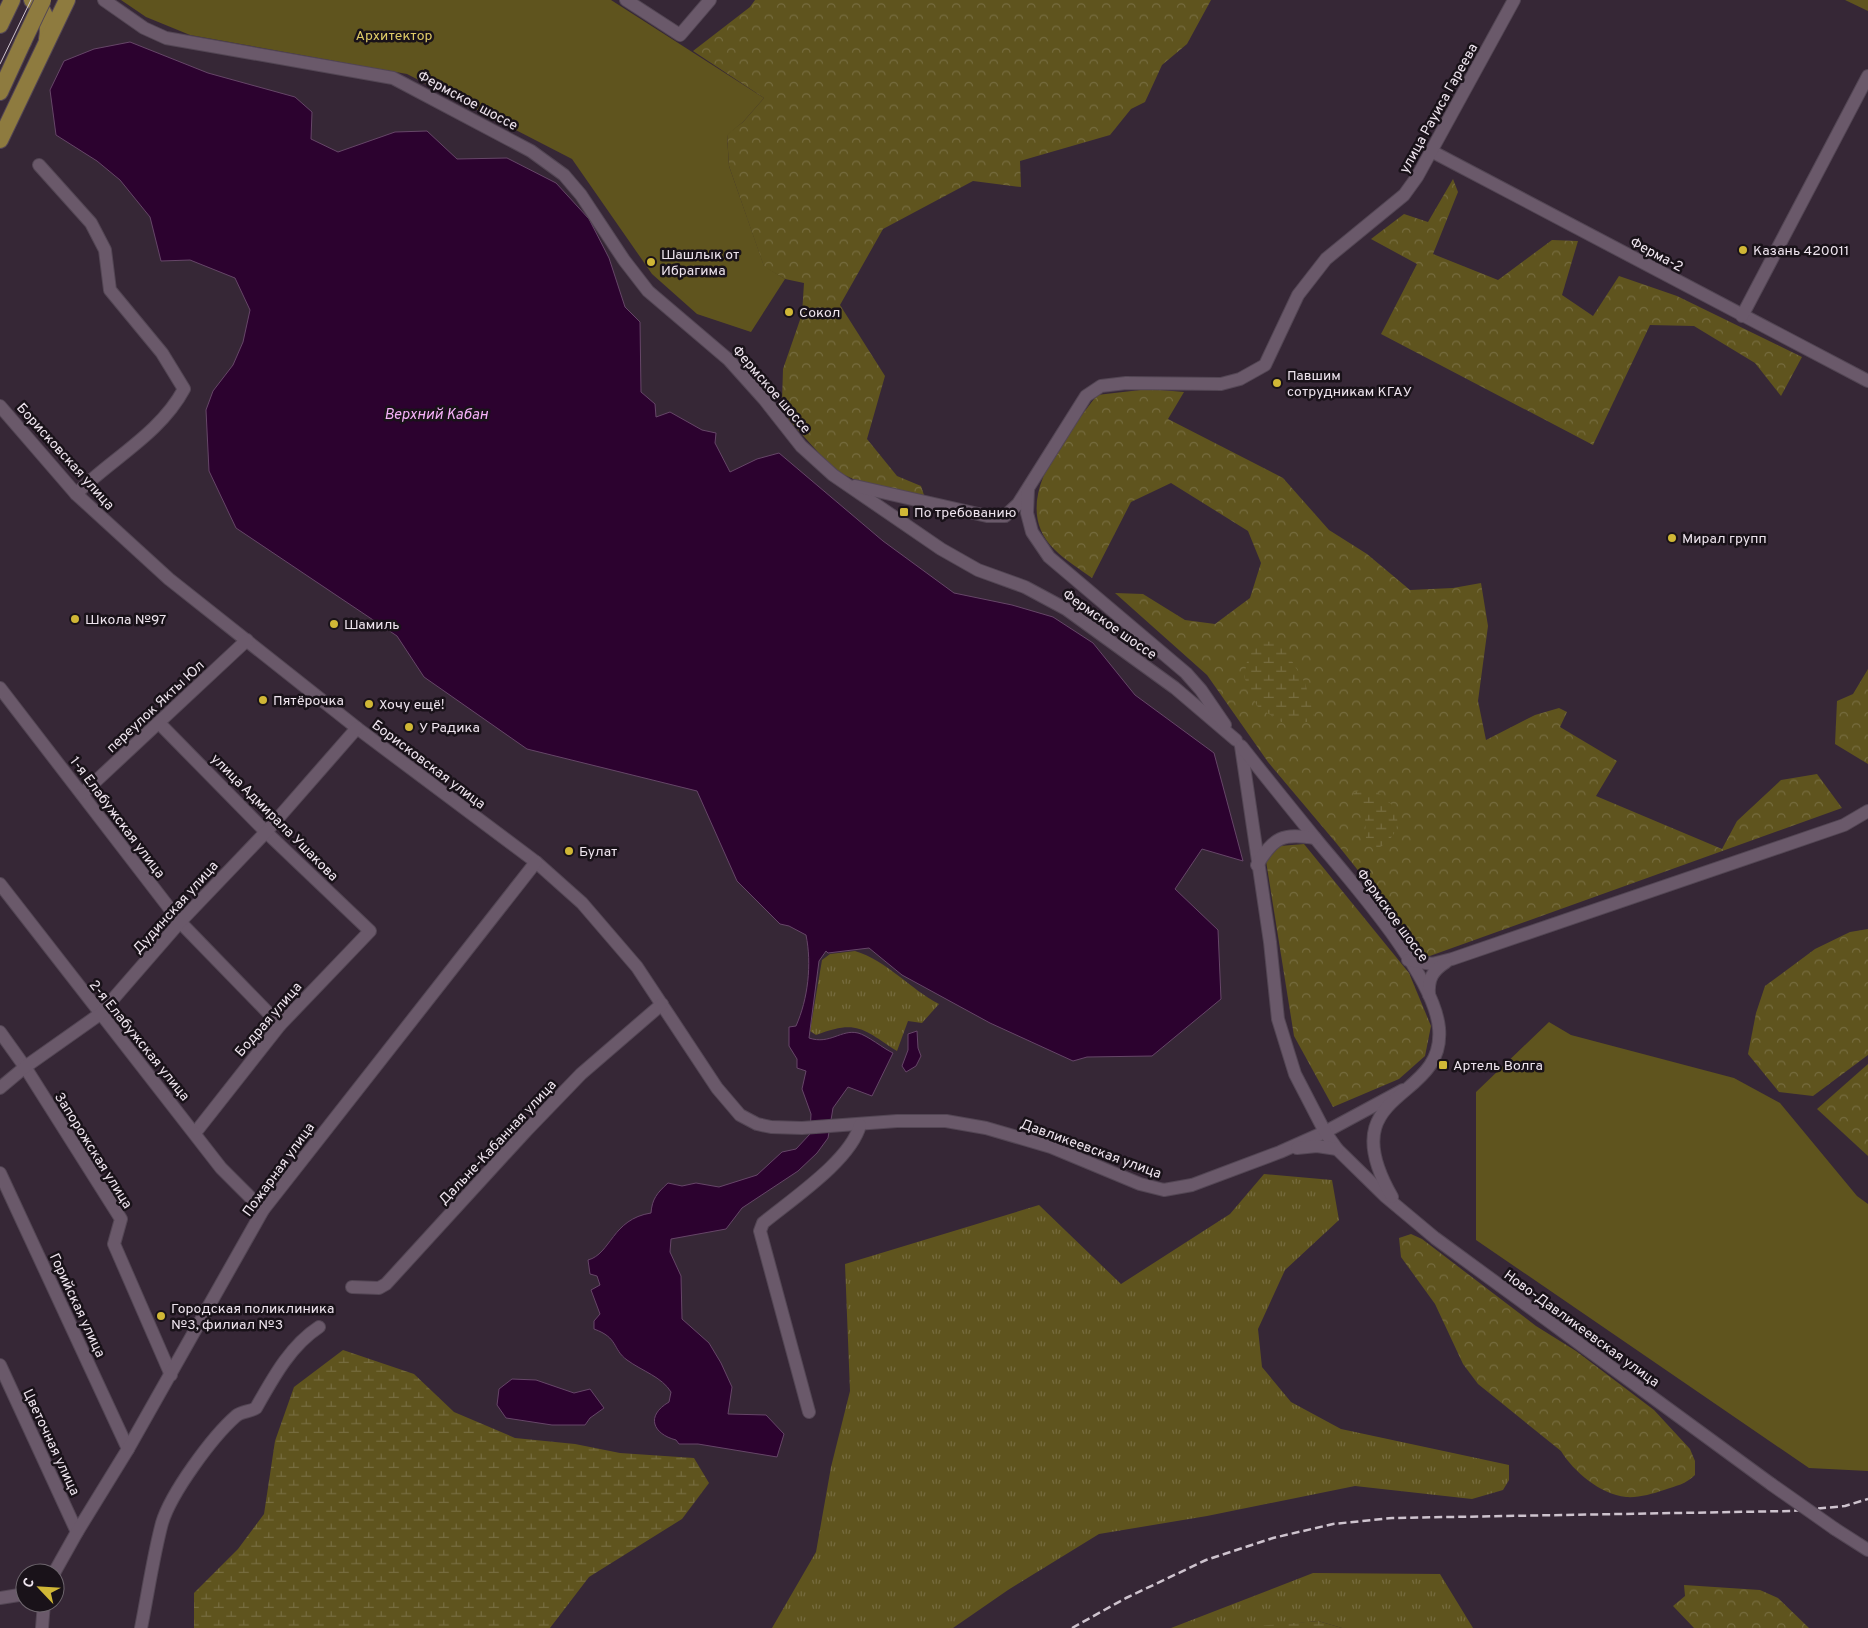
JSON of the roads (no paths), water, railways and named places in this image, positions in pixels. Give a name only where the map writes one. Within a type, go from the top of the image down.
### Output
[{"type":"main road","points":[[0,25],[12,0]]},
{"type":"main road","points":[[32,0],[39,6],[46,18],[48,32],[45,45]]},
{"type":"main road","points":[[0,92],[43,0]]},
{"type":"main road","points":[[0,140],[67,0]]},
{"type":"street","name":"Фермское шоссе","points":[[104,0],[144,28],[166,38],[393,78],[530,151],[564,174],[581,195],[624,260],[648,291],[729,360],[764,399],[801,446],[833,475],[941,549],[978,570],[1025,587],[1066,609],[1175,688],[1238,743],[1270,942],[1278,1020],[1296,1074],[1325,1132],[1338,1148]]},
{"type":"street","points":[[626,0],[680,35],[710,0]]},
{"type":"street","name":"улица Рауиса Гареева","points":[[833,475],[861,489],[910,497],[987,516],[1006,516],[1018,504],[1086,396],[1100,386],[1126,383],[1221,384],[1240,379],[1265,365],[1298,295],[1320,266],[1404,195],[1433,152],[1514,0]]},
{"type":"street","points":[[1742,316],[1868,76]]},
{"type":"street","name":"Ферма-2","points":[[1433,152],[1868,381]]},
{"type":"street","points":[[39,165],[91,223],[105,250],[110,290],[162,353],[184,390],[163,417],[76,494]]},
{"type":"street","name":"Борисковская улица","points":[[0,406],[76,494],[169,579],[356,728],[536,862],[582,903],[636,967],[717,1088],[740,1116]]},
{"type":"street","name":"Фермское шоссе","points":[[1028,488],[1027,514],[1032,532],[1049,557],[1186,673],[1201,690],[1238,743],[1372,907],[1429,995],[1438,1028],[1436,1050],[1425,1071],[1380,1116],[1375,1127],[1372,1144],[1380,1176],[1397,1206]]},
{"type":"street","name":"переулок Якты Юл","points":[[82,794],[247,640]]},
{"type":"street","name":"1-я Елабужская улица","points":[[0,688],[180,922],[280,1025]]},
{"type":"street","name":"улица Адмирала Ушакова","points":[[159,723],[266,832],[370,931]]},
{"type":"street","name":"Дудинская улица","points":[[0,1088],[25,1067],[100,1014],[180,922],[266,832],[356,728]]},
{"type":"street","points":[[1408,960],[1432,964],[1452,958],[1844,825],[1868,811]]},
{"type":"street","points":[[1257,865],[1268,848],[1279,839],[1295,835],[1315,838]]},
{"type":"street","name":"Пожарная улица","points":[[60,1563],[128,1449],[263,1210],[536,862]]},
{"type":"street","name":"2-я Елабужская улица","points":[[0,884],[221,1168],[263,1210]]},
{"type":"street","name":"Бодрая улица","points":[[195,1133],[280,1025],[370,931]]},
{"type":"street","points":[[1429,995],[1429,980],[1434,970],[1452,958]]},
{"type":"street","name":"Дальне-Кабанная улица","points":[[352,1287],[379,1288],[386,1284],[526,1131],[581,1074],[662,1004]]},
{"type":"street","name":"Запорожская улица","points":[[0,1032],[25,1067],[121,1219],[114,1244],[171,1374]]},
{"type":"street","name":"Фермское шоссе","points":[[1280,1152],[1325,1132],[1404,1090]]},
{"type":"street","name":"Давликеевская улица","points":[[740,1116],[757,1124],[771,1127],[802,1128],[897,1121],[946,1121],[986,1128],[1051,1147],[1140,1184],[1164,1190],[1192,1185],[1280,1152]]},
{"type":"street","points":[[809,1412],[760,1231],[763,1222],[837,1162],[857,1138],[860,1125]]},
{"type":"street","points":[[1280,1152],[1317,1146],[1338,1148]]},
{"type":"street","name":"Ново-Давликеевская улица","points":[[1338,1148],[1397,1206],[1435,1238],[1511,1296],[1771,1484],[1868,1550]]},
{"type":"street","name":"Горийская улица","points":[[0,1173],[128,1449]]},
{"type":"street","points":[[141,1628],[162,1523],[179,1488],[207,1449],[235,1417],[242,1411],[256,1408],[283,1362],[308,1334],[319,1327]]},
{"type":"street","name":"Цветочная улица","points":[[0,1365],[77,1532]]},
{"type":"street","points":[[0,1598],[15,1596]]},
{"type":"street","points":[[42,1628],[43,1613]]},
{"type":"water","name":"Верхний Кабан","points":[[130,42],[208,73],[295,97],[312,112],[311,139],[338,152],[395,132],[427,131],[457,159],[507,158],[556,183],[589,219],[609,258],[625,307],[640,322],[641,392],[655,404],[656,417],[670,412],[702,430],[716,433],[715,443],[730,472],[757,459],[779,453],[883,541],[954,593],[1012,605],[1053,617],[1093,643],[1135,695],[1214,753],[1243,861],[1202,849],[1175,889],[1218,930],[1221,999],[1152,1056],[1087,1057],[1073,1061],[990,1023],[902,975],[869,948],[828,953],[826,951],[819,961],[809,1038],[823,1040],[846,1033],[858,1033],[893,1053],[872,1096],[848,1087],[833,1108],[828,1138],[817,1153],[798,1171],[742,1208],[726,1229],[671,1239],[670,1252],[681,1276],[682,1319],[709,1343],[721,1363],[732,1387],[728,1414],[766,1415],[784,1434],[777,1457],[698,1444],[679,1444],[676,1440],[662,1434],[657,1429],[655,1419],[657,1413],[661,1407],[669,1402],[671,1392],[657,1378],[622,1356],[608,1336],[594,1329],[594,1321],[600,1314],[591,1290],[600,1285],[597,1276],[590,1274],[588,1260],[596,1257],[628,1222],[638,1216],[651,1213],[656,1196],[668,1183],[682,1186],[696,1183],[719,1187],[757,1175],[782,1152],[796,1149],[810,1134],[811,1114],[802,1089],[806,1071],[797,1068],[797,1059],[789,1046],[789,1027],[796,1026],[808,981],[809,958],[806,935],[789,926],[780,924],[737,881],[697,791],[527,749],[424,677],[397,636],[236,528],[209,471],[206,410],[213,391],[233,365],[243,342],[250,310],[235,278],[190,260],[161,261],[150,217],[120,180],[97,161],[56,135],[50,90],[64,61],[94,49]]},
{"type":"water","points":[[917,1031],[918,1048],[921,1056],[916,1066],[906,1072],[902,1066],[908,1050],[908,1034]]},
{"type":"water","points":[[512,1379],[536,1380],[574,1393],[590,1389],[604,1408],[590,1418],[585,1425],[552,1425],[506,1418],[497,1405],[499,1389]]},
{"type":"tram line","points":[[0,64],[31,0]]},
{"type":"railway","points":[[1072,1628],[1126,1598],[1206,1560],[1273,1538],[1333,1524],[1392,1518],[1791,1511],[1845,1506],[1868,1499]]},
{"type":"place","name":"Казань 420011","points":[[1743,250]]},
{"type":"place","name":"Шашлык от Ибрагима","points":[[651,262]]},
{"type":"place","name":"Сокол","points":[[789,312]]},
{"type":"place","name":"Павшим сотрудникам КГАУ","points":[[1277,383]]},
{"type":"place","name":"По требованию","points":[[904,512]]},
{"type":"place","name":"Мирал групп","points":[[1672,538]]},
{"type":"place","name":"Школа №97","points":[[75,619]]},
{"type":"place","name":"Шамиль","points":[[334,624]]},
{"type":"place","name":"Пятёрочка","points":[[263,700]]},
{"type":"place","name":"Хочу ещё!","points":[[369,704]]},
{"type":"place","name":"У Радика","points":[[409,727]]},
{"type":"place","name":"Булат","points":[[569,851]]},
{"type":"place","name":"Артель Волга","points":[[1443,1065]]},
{"type":"place","name":"Городская поликлиника №3, филиал №3","points":[[161,1316]]},
{"type":"park label","name":"Архитектор","points":[[394,35]]}]
